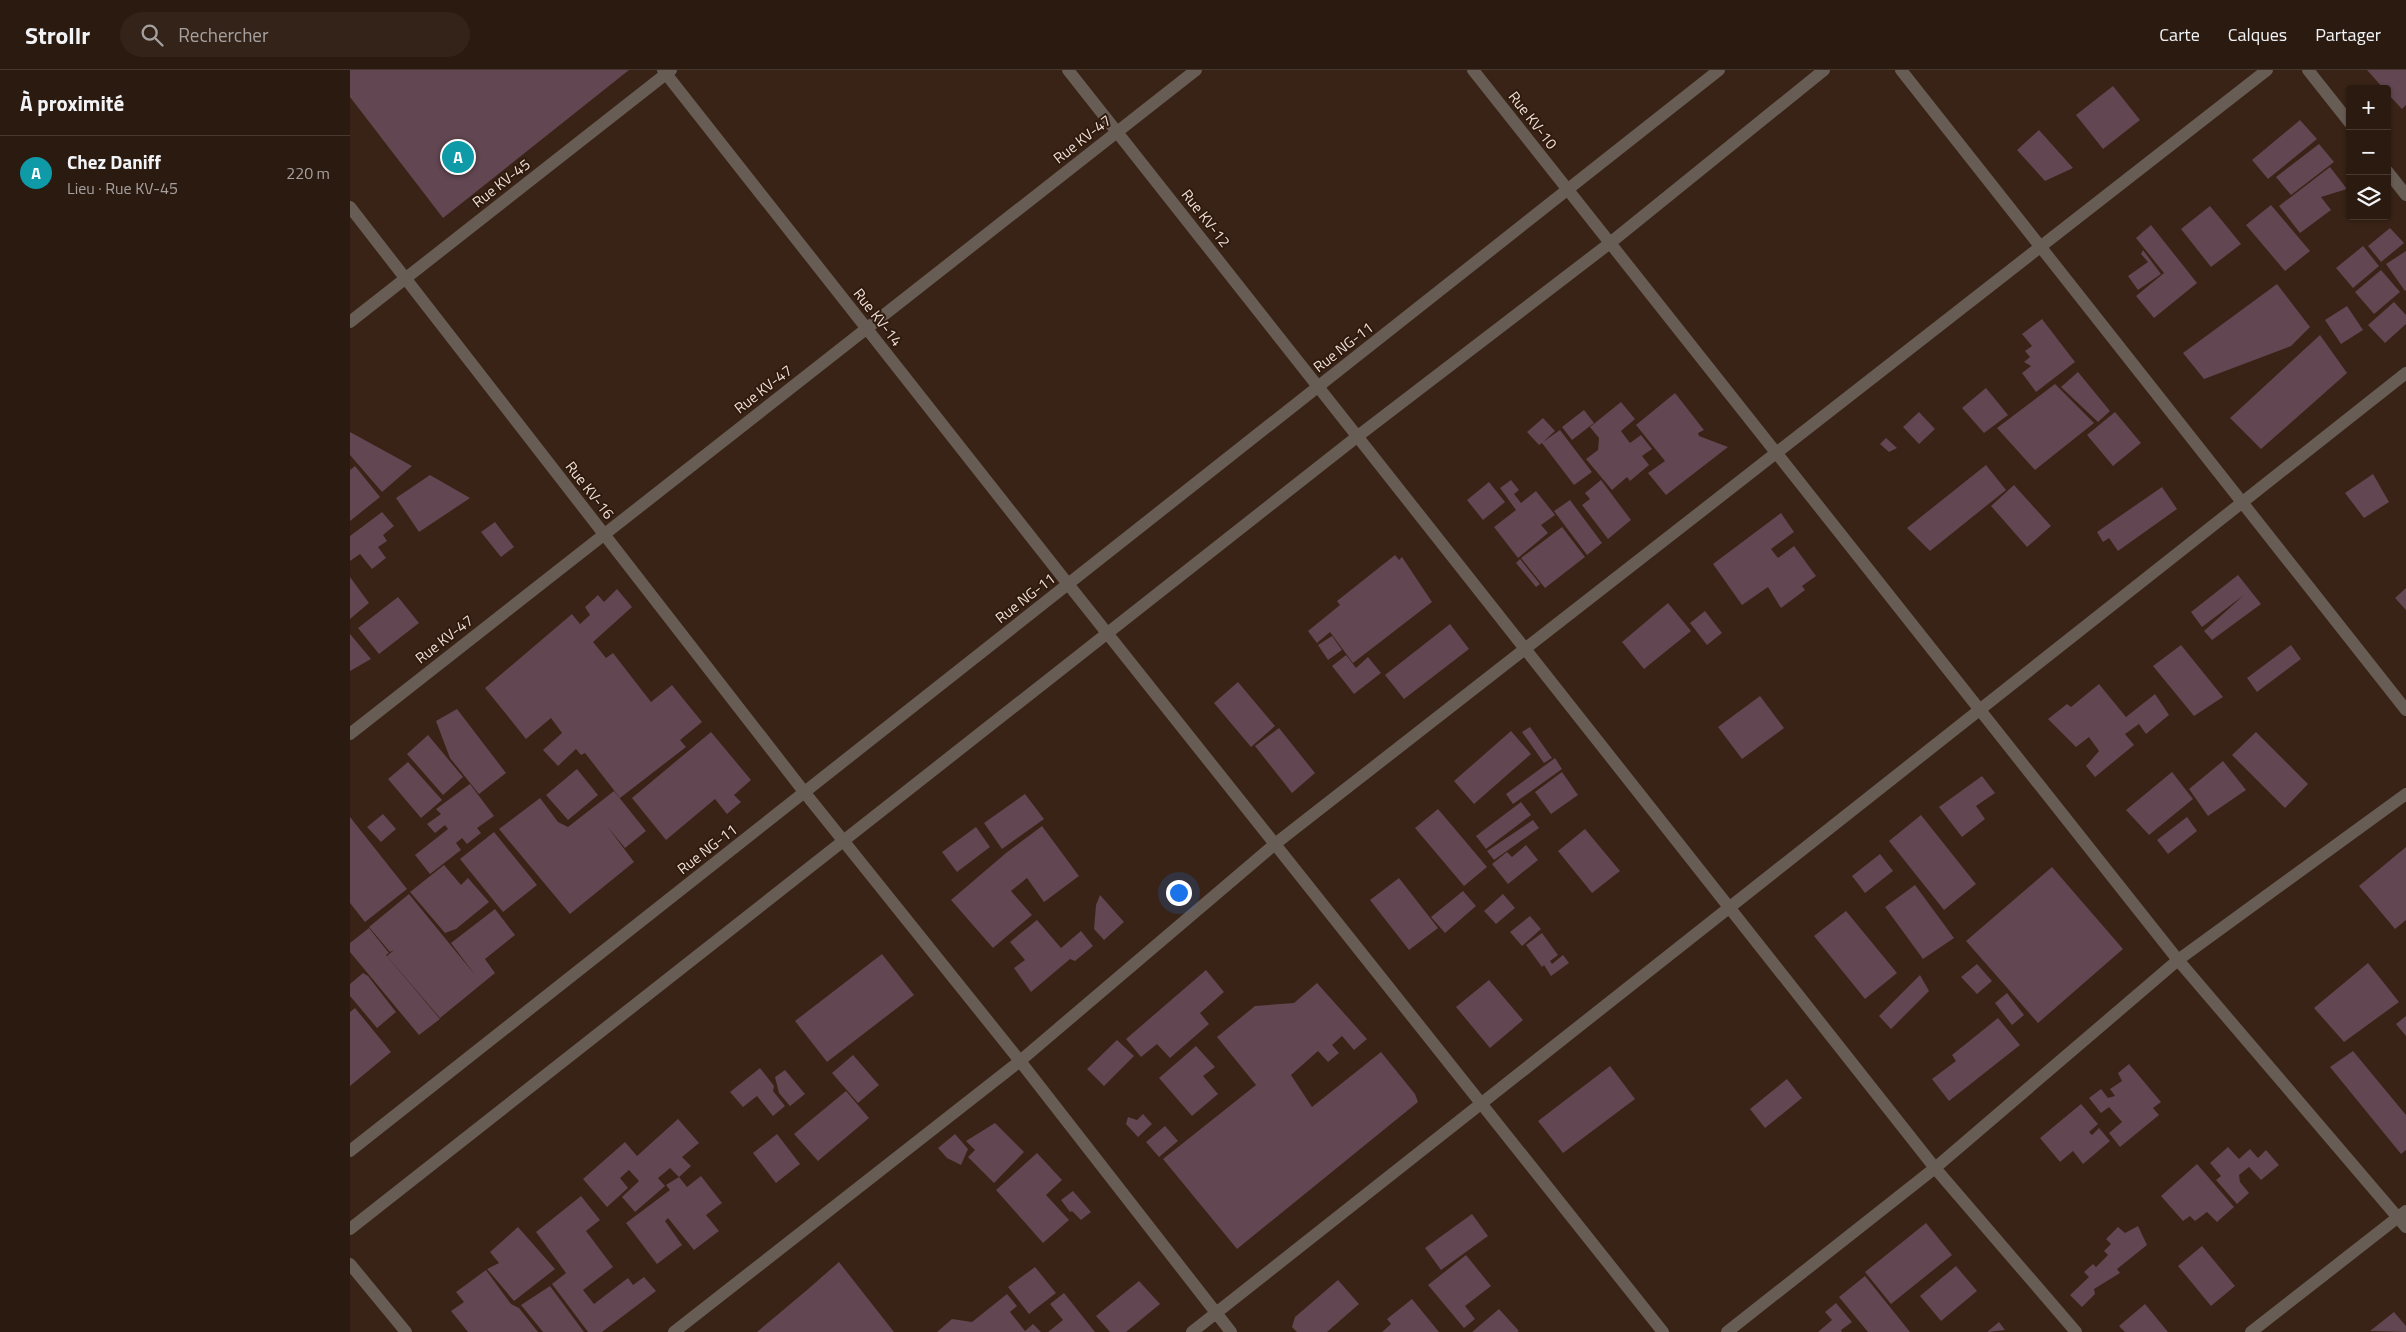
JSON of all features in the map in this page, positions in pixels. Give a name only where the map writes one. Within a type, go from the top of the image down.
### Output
[{"type":"street","name":"Rue KV-12","points":[[1068,70],[1935,1168],[2076,1332]]},
{"type":"street","name":"Rue KV-47","points":[[350,734],[1196,70]]},
{"type":"street","name":"Rue KV-10","points":[[1473,70],[2178,960],[2402,1214],[2406,1227]]},
{"type":"street","name":"Rue NG-11","points":[[350,1151],[1720,70]]},
{"type":"street","points":[[350,1229],[1358,436],[1610,243],[1824,70]]},
{"type":"street","points":[[1901,70],[2406,710]]},
{"type":"street","points":[[674,1332],[1020,1061],[1275,844],[2267,70]]},
{"type":"street","points":[[2308,70],[2346,118]]},
{"type":"street","name":"Rue KV-45","points":[[350,322],[667,71]]},
{"type":"street","name":"Rue KV-14","points":[[667,71],[1107,634],[1663,1332]]},
{"type":"street","points":[[2390,175],[2406,195]]},
{"type":"street","name":"Rue KV-16","points":[[350,206],[804,793],[1020,1061],[1215,1314],[1231,1332]]},
{"type":"street","points":[[1192,1332],[2406,373]]},
{"type":"street","points":[[1727,1332],[1935,1168],[2178,960],[2406,794]]},
{"type":"street","points":[[2251,1332],[2402,1214]]},
{"type":"street","points":[[350,1264],[406,1332]]},
{"type":"building","points":[[350,70],[629,70],[443,218],[350,97]]},
{"type":"building","points":[[2367,70],[2406,70],[2406,105],[2402,109],[2391,97],[2391,85],[2380,85]]},
{"type":"building","points":[[2113,86],[2140,120],[2103,149],[2076,115]]},
{"type":"building","points":[[2300,120],[2317,139],[2268,179],[2252,160]]},
{"type":"building","points":[[2039,130],[2073,168],[2045,181],[2017,150]]},
{"type":"building","points":[[2319,144],[2334,162],[2291,195],[2276,177]]},
{"type":"building","points":[[2330,167],[2346,188],[2346,189],[2321,197],[2331,210],[2300,233],[2279,206]]},
{"type":"building","points":[[2271,205],[2310,251],[2285,271],[2246,225]]},
{"type":"building","points":[[2210,206],[2241,244],[2211,267],[2181,229]]},
{"type":"building","points":[[2151,225],[2197,283],[2154,318],[2136,296],[2164,273],[2136,238]]},
{"type":"building","points":[[2390,228],[2404,243],[2381,262],[2368,246]]},
{"type":"building","points":[[2363,246],[2379,266],[2353,288],[2336,268]]},
{"type":"building","points":[[2143,250],[2161,274],[2138,290],[2128,276],[2148,262],[2141,254]]},
{"type":"building","points":[[2406,251],[2406,290],[2405,291],[2386,264]]},
{"type":"building","points":[[2381,270],[2400,292],[2374,314],[2355,292]]},
{"type":"building","points":[[2277,284],[2310,327],[2291,346],[2204,379],[2183,353]]},
{"type":"building","points":[[2394,302],[2406,315],[2406,324],[2385,343],[2368,325]]},
{"type":"building","points":[[2347,306],[2363,330],[2341,344],[2325,320]]},
{"type":"building","points":[[2042,319],[2075,362],[2036,392],[2022,373],[2031,366],[2024,362],[2030,357],[2025,351],[2032,346],[2022,334]]},
{"type":"building","points":[[2320,335],[2347,373],[2261,449],[2230,418]]},
{"type":"building","points":[[2078,372],[2110,411],[2098,422],[2061,387]]},
{"type":"building","points":[[2055,384],[2094,423],[2035,470],[1997,428]]},
{"type":"building","points":[[1986,388],[2008,415],[1984,433],[1962,408]]},
{"type":"building","points":[[1675,393],[1704,430],[1698,433],[1699,436],[1728,447],[1666,495],[1648,473],[1665,461],[1636,425]]},
{"type":"building","points":[[1621,402],[1635,419],[1621,431],[1630,443],[1641,435],[1652,449],[1642,456],[1649,465],[1630,481],[1627,477],[1612,490],[1586,459],[1598,450],[1599,438],[1590,427]]},
{"type":"building","points":[[1584,410],[1594,423],[1572,440],[1562,427]]},
{"type":"building","points":[[1919,412],[1935,429],[1919,444],[1903,427]]},
{"type":"building","points":[[2115,412],[2141,443],[2113,466],[2087,435]]},
{"type":"building","points":[[1543,418],[1555,431],[1543,442],[1560,430],[1592,472],[1574,485],[1542,443],[1539,445],[1527,432]]},
{"type":"building","points":[[350,432],[412,466],[382,492],[350,455]]},
{"type":"building","points":[[1886,438],[1897,448],[1889,452],[1880,444]]},
{"type":"building","points":[[1986,465],[2006,490],[1930,551],[1907,528]]},
{"type":"building","points":[[355,466],[380,497],[350,521],[350,470]]},
{"type":"building","points":[[2373,474],[2389,502],[2364,518],[2345,493]]},
{"type":"building","points":[[430,475],[470,498],[419,532],[396,498]]},
{"type":"building","points":[[1511,480],[1519,490],[1514,494],[1521,503],[1536,491],[1555,515],[1541,525],[1548,533],[1518,558],[1494,527],[1516,510],[1500,488]]},
{"type":"building","points":[[1601,480],[1631,520],[1608,539],[1582,505],[1590,499],[1585,493]]},
{"type":"building","points":[[1489,482],[1505,502],[1483,520],[1467,500]]},
{"type":"building","points":[[2014,485],[2051,526],[2027,547],[1991,506]]},
{"type":"building","points":[[2162,487],[2177,509],[2118,551],[2109,538],[2103,542],[2097,532]]},
{"type":"building","points":[[1570,500],[1602,543],[1587,555],[1554,511]]},
{"type":"building","points":[[382,512],[394,526],[383,535],[387,541],[378,547],[386,558],[372,569],[360,554],[350,561],[350,536]]},
{"type":"building","points":[[1781,513],[1794,532],[1771,549],[1778,558],[1794,546],[1816,576],[1802,586],[1805,590],[1781,608],[1768,587],[1742,605],[1713,564]]},
{"type":"building","points":[[495,522],[514,547],[501,557],[481,532]]},
{"type":"building","points":[[1562,527],[1585,557],[1545,588],[1521,558]]},
{"type":"building","points":[[1395,555],[1399,560],[1402,557],[1432,602],[1353,663],[1330,632],[1317,643],[1308,631],[1340,605],[1337,601]]},
{"type":"building","points":[[1520,559],[1540,584],[1536,587],[1516,563]]},
{"type":"building","points":[[2238,575],[2261,604],[2212,640],[2204,631],[2244,595],[2202,627],[2191,612]]},
{"type":"building","points":[[350,577],[369,603],[350,619]]},
{"type":"building","points":[[2406,588],[2406,610],[2395,598]]},
{"type":"building","points":[[617,589],[632,607],[593,642],[606,658],[613,653],[651,702],[672,685],[702,722],[680,740],[686,747],[620,798],[585,753],[581,755],[576,749],[558,766],[543,750],[562,733],[551,718],[526,739],[485,688],[572,614],[580,624],[590,615],[585,607],[598,595],[604,602]]},
{"type":"building","points":[[398,597],[419,623],[379,654],[358,628]]},
{"type":"building","points":[[1668,603],[1691,631],[1644,669],[1622,642]]},
{"type":"building","points":[[1705,611],[1722,633],[1707,645],[1690,623]]},
{"type":"building","points":[[1450,624],[1469,649],[1404,699],[1385,675]]},
{"type":"building","points":[[350,634],[371,659],[350,671]]},
{"type":"building","points":[[1332,636],[1342,650],[1328,660],[1318,645]]},
{"type":"building","points":[[2181,645],[2223,697],[2194,716],[2153,666]]},
{"type":"building","points":[[2291,645],[2301,659],[2257,692],[2247,678]]},
{"type":"building","points":[[1346,655],[1356,668],[1368,657],[1381,673],[1354,694],[1332,666]]},
{"type":"building","points":[[1238,682],[1275,726],[1251,747],[1214,703]]},
{"type":"building","points":[[2099,684],[2126,717],[2155,694],[2169,715],[2146,734],[2139,724],[2125,734],[2134,745],[2095,777],[2086,766],[2099,751],[2089,737],[2076,747],[2048,719],[2067,704],[2071,707]]},
{"type":"building","points":[[1760,696],[1784,728],[1742,759],[1718,727]]},
{"type":"building","points":[[457,709],[506,773],[479,794],[450,758],[436,721]]},
{"type":"building","points":[[1530,727],[1552,758],[1544,763],[1522,732]]},
{"type":"building","points":[[1279,728],[1315,773],[1292,793],[1255,746]]},
{"type":"building","points":[[1511,731],[1531,754],[1474,804],[1454,781]]},
{"type":"building","points":[[711,732],[751,780],[734,795],[741,802],[727,814],[715,799],[666,840],[632,798]]},
{"type":"building","points":[[2256,732],[2308,784],[2285,808],[2232,755]]},
{"type":"building","points":[[428,735],[463,777],[443,795],[407,754]]},
{"type":"building","points":[[1555,758],[1562,769],[1513,804],[1506,794]]},
{"type":"building","points":[[2223,761],[2246,790],[2208,816],[2189,789]]},
{"type":"building","points":[[408,762],[442,800],[421,818],[388,779]]},
{"type":"building","points":[[577,769],[598,795],[568,820],[546,795]]},
{"type":"building","points":[[1562,772],[1578,795],[1551,814],[1535,792]]},
{"type":"building","points":[[2172,772],[2193,799],[2149,835],[2126,810]]},
{"type":"building","points":[[1982,776],[1995,793],[1976,806],[1985,819],[1962,837],[1939,807]]},
{"type":"building","points":[[470,784],[494,816],[477,828],[481,833],[467,844],[462,838],[456,843],[461,850],[430,874],[415,855],[448,829],[445,825],[435,833],[427,824],[441,814],[436,809]]},
{"type":"building","points":[[614,791],[646,831],[625,848],[607,826],[634,862],[570,914],[499,829],[540,798],[558,822],[568,827]]},
{"type":"building","points":[[1025,794],[1044,819],[1002,849],[984,823]]},
{"type":"building","points":[[1521,802],[1531,815],[1486,849],[1476,836]]},
{"type":"building","points":[[1438,809],[1487,867],[1464,886],[1415,828]]},
{"type":"building","points":[[383,814],[396,829],[381,842],[367,827]]},
{"type":"building","points":[[1921,815],[1976,884],[1944,910],[1889,841]]},
{"type":"building","points":[[350,817],[407,889],[365,922],[350,903]]},
{"type":"building","points":[[2187,817],[2197,831],[2168,854],[2157,840]]},
{"type":"building","points":[[1533,820],[1539,828],[1494,860],[1487,851]]},
{"type":"building","points":[[1042,826],[1079,876],[1044,902],[1027,878],[1011,891],[1032,915],[993,948],[951,900],[1006,853]]},
{"type":"building","points":[[976,827],[990,847],[957,872],[942,852]]},
{"type":"building","points":[[1585,829],[1620,871],[1592,893],[1558,851]]},
{"type":"building","points":[[494,832],[537,885],[503,912],[460,859]]},
{"type":"building","points":[[1526,845],[1538,860],[1508,884],[1492,864],[1507,852],[1512,857]]},
{"type":"building","points":[[2406,847],[2406,920],[2395,929],[2359,886]]},
{"type":"building","points":[[1880,854],[1893,871],[1865,893],[1852,876]]},
{"type":"building","points":[[444,865],[461,885],[468,878],[489,902],[456,929],[445,933],[410,892]]},
{"type":"building","points":[[2052,867],[2123,949],[2038,1023],[1966,941]]},
{"type":"building","points":[[1399,878],[1438,928],[1409,950],[1370,900]]},
{"type":"building","points":[[1915,885],[1954,938],[1923,959],[1885,907]]},
{"type":"building","points":[[1463,891],[1476,906],[1445,933],[1431,917]]},
{"type":"building","points":[[409,894],[475,975],[451,943],[495,909],[515,935],[485,959],[495,973],[440,1018],[387,956],[394,950],[390,952],[369,927]]},
{"type":"building","points":[[1503,894],[1515,908],[1496,924],[1484,911]]},
{"type":"building","points":[[1100,895],[1124,922],[1104,940],[1094,929],[1096,905]]},
{"type":"building","points":[[1846,911],[1897,973],[1865,999],[1814,936]]},
{"type":"building","points":[[1530,916],[1541,929],[1522,946],[1510,932]]},
{"type":"building","points":[[1037,920],[1061,948],[1081,931],[1093,946],[1075,961],[1070,959],[1031,992],[1014,968],[1025,960],[1010,942]]},
{"type":"building","points":[[369,928],[389,953],[386,955],[440,1019],[419,1035],[350,952],[350,943]]},
{"type":"building","points":[[1542,933],[1558,955],[1550,961],[1552,964],[1563,955],[1569,963],[1551,976],[1526,945]]},
{"type":"building","points":[[882,954],[914,995],[827,1062],[795,1021]]},
{"type":"building","points":[[2368,963],[2399,1002],[2344,1042],[2314,1008]]},
{"type":"building","points":[[1977,964],[1992,981],[1977,994],[1961,977]]},
{"type":"building","points":[[1206,970],[1224,992],[1200,1013],[1209,1024],[1170,1058],[1157,1044],[1141,1057],[1126,1039]]},
{"type":"building","points":[[363,973],[368,976],[396,1012],[377,1028],[350,996],[350,984]]},
{"type":"building","points":[[1920,975],[1929,991],[1891,1029],[1879,1016]]},
{"type":"building","points":[[1489,980],[1523,1020],[1490,1048],[1456,1007]]},
{"type":"building","points":[[1317,983],[1367,1039],[1354,1050],[1342,1036],[1332,1045],[1339,1053],[1328,1062],[1318,1051],[1291,1075],[1312,1107],[1381,1052],[1415,1094],[1418,1102],[1237,1249],[1163,1159],[1256,1085],[1217,1037],[1255,1006],[1294,1003]]},
{"type":"building","points":[[2007,993],[2024,1015],[2012,1025],[1995,1003]]},
{"type":"building","points":[[355,1008],[391,1052],[350,1086],[350,1012]]},
{"type":"building","points":[[2406,1016],[2406,1036],[2396,1024]]},
{"type":"building","points":[[1998,1018],[2020,1045],[1949,1101],[1932,1079],[1956,1061],[1952,1055]]},
{"type":"building","points":[[1117,1040],[1134,1056],[1104,1086],[1087,1069]]},
{"type":"building","points":[[1196,1046],[1215,1067],[1203,1076],[1218,1094],[1192,1116],[1159,1078]]},
{"type":"building","points":[[2353,1051],[2406,1115],[2406,1150],[2401,1154],[2330,1067]]},
{"type":"building","points":[[853,1055],[879,1085],[858,1103],[832,1073]]},
{"type":"building","points":[[2129,1064],[2161,1102],[2153,1108],[2159,1115],[2120,1147],[2109,1133],[2122,1122],[2109,1107],[2101,1113],[2089,1098],[2101,1089],[2108,1098],[2115,1096],[2110,1089],[2122,1081],[2118,1073]]},
{"type":"building","points":[[1610,1066],[1635,1099],[1563,1153],[1538,1121]]},
{"type":"building","points":[[760,1068],[774,1086],[773,1091],[785,1106],[773,1116],[757,1096],[743,1107],[730,1092]]},
{"type":"building","points":[[785,1070],[805,1094],[790,1106],[779,1093],[775,1077]]},
{"type":"building","points":[[1787,1079],[1802,1098],[1765,1128],[1750,1109]]},
{"type":"building","points":[[846,1091],[869,1118],[818,1161],[794,1134]]},
{"type":"building","points":[[2081,1104],[2098,1124],[2089,1132],[2092,1135],[2099,1128],[2110,1141],[2083,1164],[2073,1151],[2060,1162],[2040,1138]]},
{"type":"building","points":[[1143,1114],[1152,1124],[1138,1137],[1126,1124],[1128,1117],[1137,1120]]},
{"type":"building","points":[[678,1119],[699,1143],[682,1157],[691,1166],[679,1177],[670,1168],[658,1178],[665,1186],[635,1212],[622,1197],[639,1181],[629,1170],[620,1178],[628,1188],[607,1207],[583,1179],[625,1142],[637,1156]]},
{"type":"building","points":[[995,1123],[1024,1152],[994,1183],[968,1157],[975,1150],[966,1141]]},
{"type":"building","points":[[1165,1126],[1178,1141],[1159,1157],[1146,1142]]},
{"type":"building","points":[[777,1134],[800,1164],[776,1183],[753,1153]]},
{"type":"building","points":[[955,1134],[968,1149],[961,1165],[947,1158],[938,1148]]},
{"type":"building","points":[[2228,1147],[2239,1159],[2250,1149],[2258,1158],[2266,1150],[2279,1165],[2261,1180],[2249,1167],[2239,1175],[2240,1182],[2249,1193],[2237,1204],[2216,1180],[2221,1176],[2210,1163]]},
{"type":"building","points":[[1037,1153],[1062,1180],[1046,1195],[1069,1220],[1043,1243],[996,1190]]},
{"type":"building","points":[[2197,1164],[2234,1207],[2217,1222],[2207,1212],[2195,1221],[2190,1216],[2183,1221],[2161,1196]]},
{"type":"building","points":[[701,1176],[722,1203],[706,1215],[719,1231],[694,1250],[668,1218],[665,1221],[682,1245],[657,1264],[626,1223],[670,1190],[666,1185],[679,1177],[687,1187]]},
{"type":"building","points":[[1073,1191],[1091,1212],[1081,1220],[1072,1211],[1070,1212],[1061,1200]]},
{"type":"building","points":[[581,1196],[600,1220],[586,1231],[613,1267],[583,1290],[594,1304],[628,1278],[633,1285],[644,1277],[656,1291],[602,1332],[588,1332],[552,1284],[566,1273],[536,1232]]},
{"type":"building","points":[[1472,1214],[1488,1236],[1441,1270],[1425,1248]]},
{"type":"building","points":[[1926,1223],[1952,1255],[1891,1304],[1865,1272]]},
{"type":"building","points":[[2138,1226],[2147,1245],[2117,1269],[2120,1273],[2094,1289],[2095,1294],[2082,1307],[2070,1295],[2089,1277],[2084,1272],[2093,1264],[2096,1267],[2108,1255],[2104,1251],[2111,1244],[2106,1239],[2118,1227],[2125,1233]]},
{"type":"building","points":[[518,1227],[555,1269],[514,1301],[487,1269],[499,1263],[490,1252]]},
{"type":"building","points":[[2202,1246],[2235,1286],[2211,1306],[2178,1266]]},
{"type":"building","points":[[1466,1255],[1491,1286],[1465,1306],[1475,1319],[1464,1328],[1428,1285]]},
{"type":"building","points":[[839,1262],[894,1332],[757,1332],[807,1290]]},
{"type":"building","points":[[1956,1266],[1977,1291],[1941,1321],[1920,1296]]},
{"type":"building","points":[[1035,1267],[1056,1293],[1029,1314],[1008,1287]]},
{"type":"building","points":[[486,1270],[511,1304],[519,1308],[538,1332],[468,1332],[451,1311],[464,1302],[456,1292]]},
{"type":"building","points":[[1865,1276],[1910,1332],[1868,1332],[1839,1297]]},
{"type":"building","points":[[1338,1280],[1359,1304],[1327,1332],[1297,1332],[1292,1327],[1295,1317]]},
{"type":"building","points":[[1139,1281],[1160,1304],[1126,1332],[1110,1332],[1096,1316]]},
{"type":"building","points":[[550,1286],[584,1332],[543,1332],[521,1305]]},
{"type":"building","points":[[1064,1293],[1095,1332],[1048,1332],[1063,1320],[1050,1304]]},
{"type":"building","points":[[1007,1294],[1017,1306],[1010,1312],[1025,1331],[1033,1324],[1041,1332],[937,1332],[952,1319],[972,1322]]},
{"type":"building","points":[[1412,1299],[1439,1332],[1382,1332],[1391,1324],[1387,1319]]},
{"type":"building","points":[[1836,1303],[1852,1322],[1841,1330],[1842,1332],[1818,1332],[1832,1320],[1825,1312]]},
{"type":"building","points":[[2145,1304],[2168,1332],[2125,1332],[2119,1326]]},
{"type":"building","points":[[1499,1309],[1519,1331],[1472,1332]]},
{"type":"building","points":[[2394,1312],[2406,1326],[2406,1332],[2370,1331]]},
{"type":"building","points":[[1999,1322],[2005,1330],[1987,1332]]},
{"type":"place","name":"Chez Daniff","points":[[458,157]]}]
